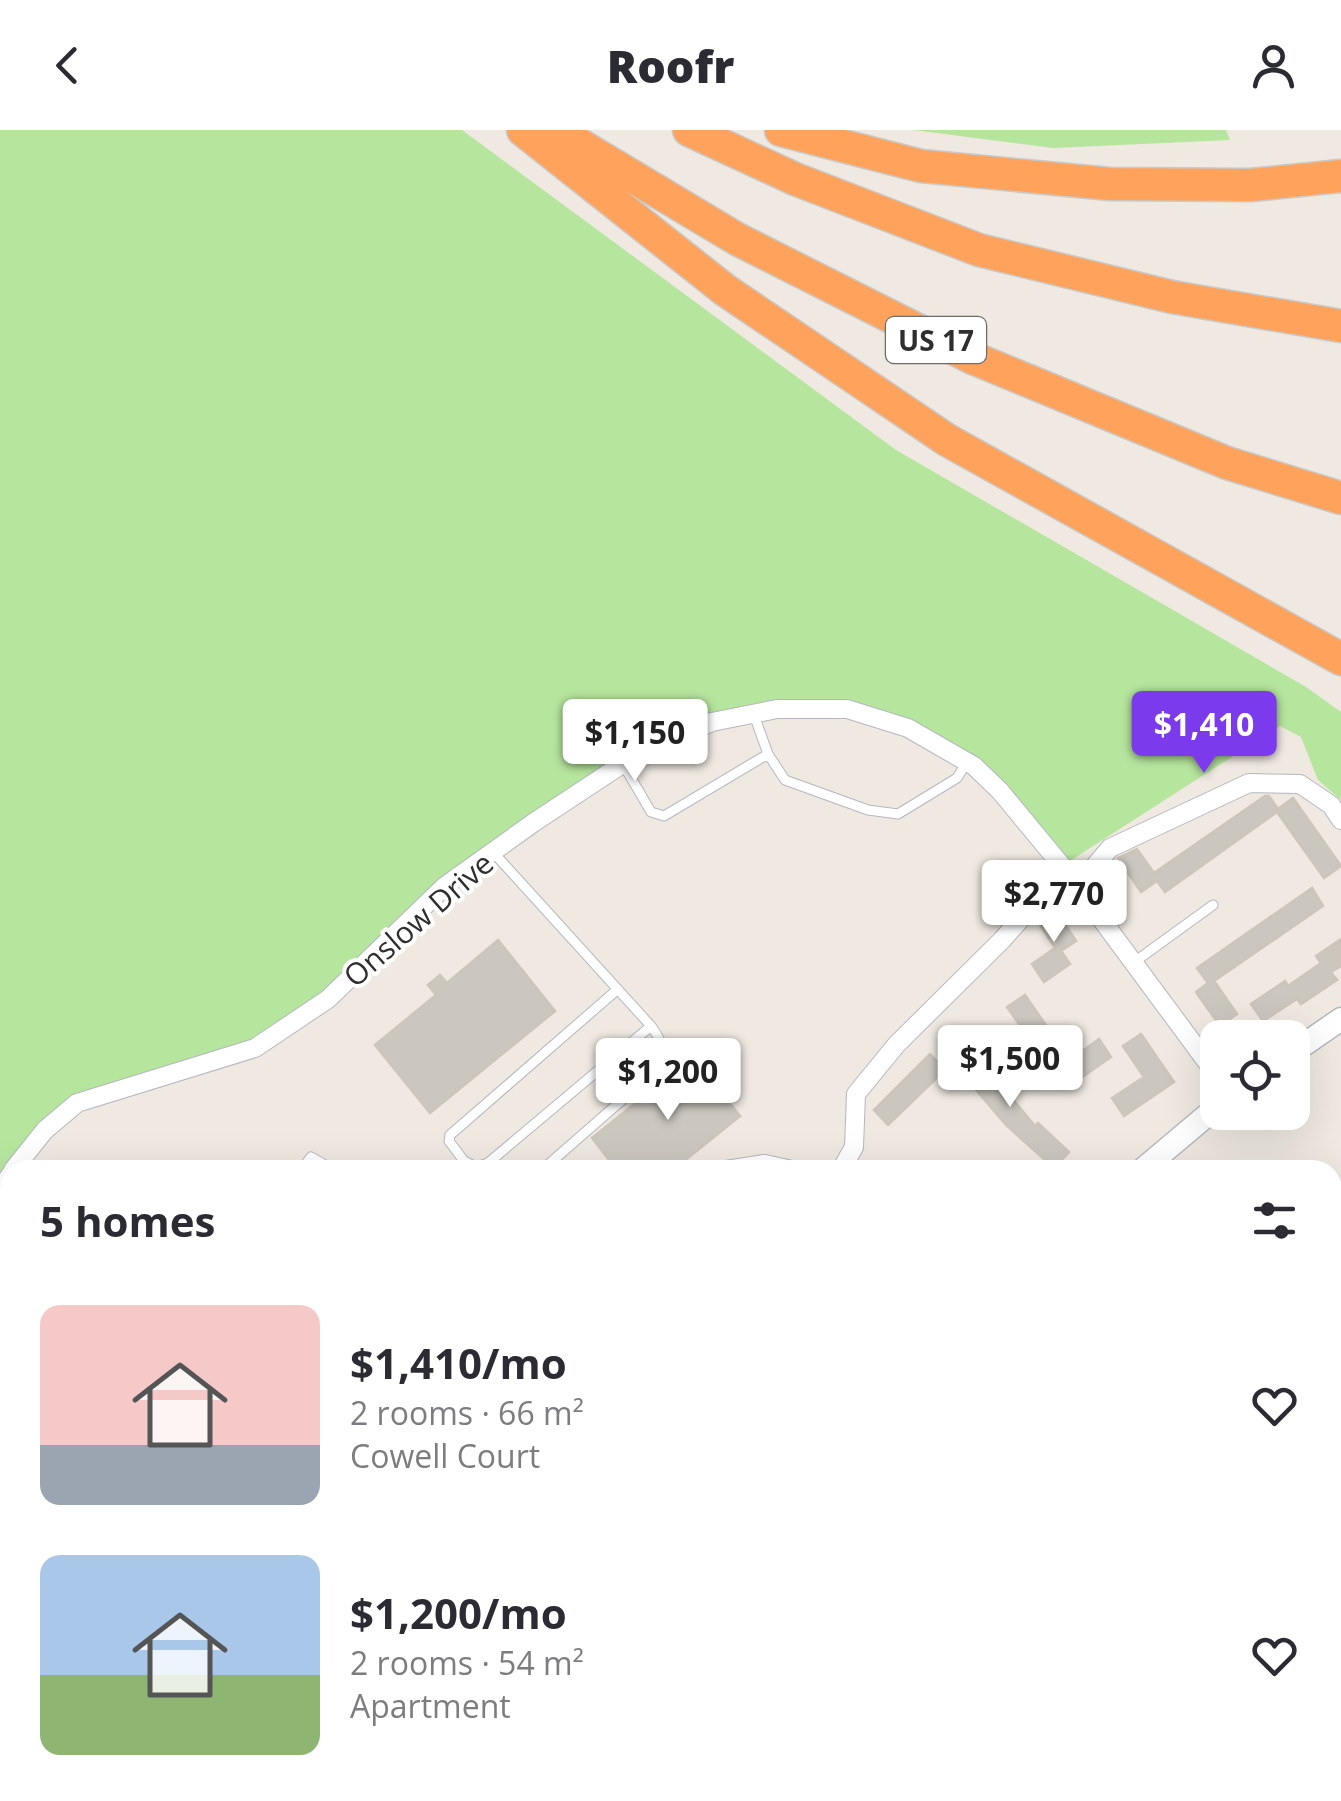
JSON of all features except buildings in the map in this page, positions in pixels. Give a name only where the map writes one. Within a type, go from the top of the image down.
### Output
[{"type":"highway","points":[[523,130],[725,290],[948,440],[1341,659]]},
{"type":"highway","name":"US 17","points":[[555,130],[737,239],[973,358],[1226,464],[1341,498]]},
{"type":"highway","points":[[689,130],[794,180],[979,250],[1172,297],[1341,326]]},
{"type":"highway","points":[[781,130],[922,166],[1110,184],[1251,184],[1341,176]]},
{"type":"street","name":"Onslow Drive","points":[[22,1160],[45,1130],[77,1102],[255,1048],[328,999],[445,886],[624,764],[712,722],[777,709],[847,709],[908,728],[967,762],[1000,791],[1078,887],[1200,1053]]},
{"type":"street","points":[[847,1160],[854,1147],[856,1094],[898,1044],[1044,893],[1078,887],[1110,848],[1248,783],[1300,784],[1331,805],[1341,820]]},
{"type":"street","points":[[1310,1041],[1341,1019]]},
{"type":"street","points":[[1154,1160],[1200,1121]]},
{"type":"lane","points":[[754,714],[768,754],[784,780],[868,810],[898,814],[957,778],[967,762]]},
{"type":"lane","points":[[624,764],[651,812],[664,816],[768,754]]},
{"type":"lane","points":[[493,852],[651,1026],[664,1049],[653,1073],[553,1160]]},
{"type":"lane","points":[[1133,963],[1213,905]]},
{"type":"lane","points":[[466,1160],[454,1151],[450,1135],[618,990]]},
{"type":"lane","points":[[492,1160],[651,1026]]},
{"type":"green space","points":[[0,130],[462,130],[896,450],[1306,687],[1341,712],[1341,800],[1318,780],[1301,737],[1280,726],[1062,866],[974,766],[847,709],[712,722],[627,761],[445,886],[328,999],[255,1048],[77,1103],[28,1160],[0,1160]]},
{"type":"green space","points":[[913,130],[1226,130],[1230,140],[1053,148]]}]
